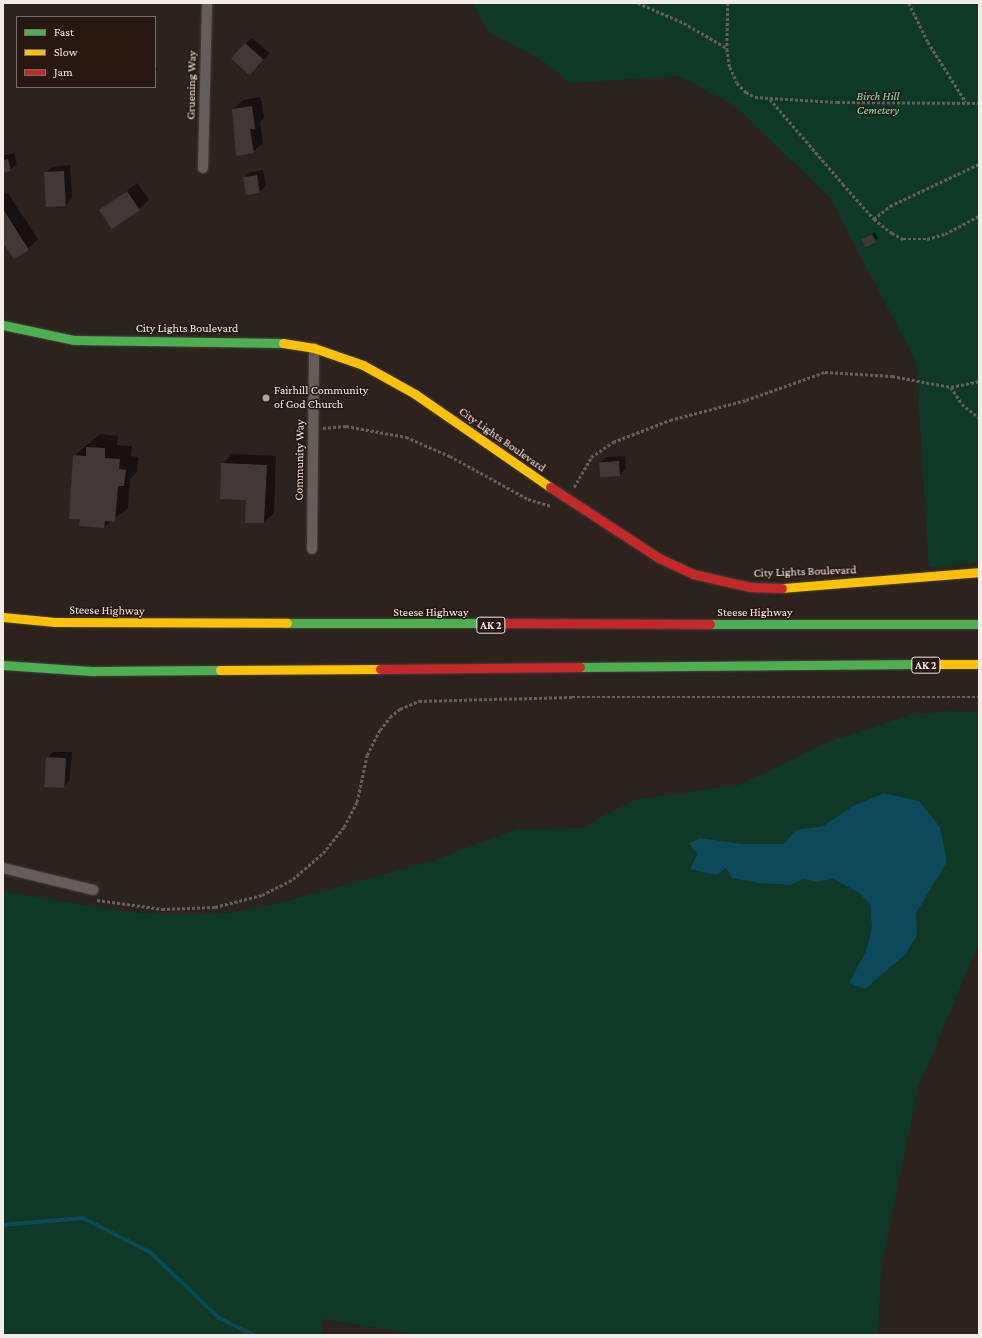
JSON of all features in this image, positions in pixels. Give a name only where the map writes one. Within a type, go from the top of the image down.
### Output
[{"type":"main road","name":"City Lights Boulevard","points":[[3,325],[74,340],[270,341],[314,348],[363,365],[415,394],[569,501],[659,558],[693,574],[726,583],[750,587],[781,588],[979,572]]},
{"type":"main road","name":"Steese Highway","points":[[3,618],[134,623],[979,624]]},
{"type":"main road","name":"AK 2","points":[[3,665],[90,671],[979,664]]},
{"type":"street","name":"Gruening Way","points":[[203,168],[207,3]]},
{"type":"street","name":"Community Way","points":[[312,549],[314,348]]},
{"type":"street","points":[[3,868],[93,895]]},
{"type":"path","points":[[638,3],[684,23],[728,49]]},
{"type":"path","points":[[728,3],[728,49],[730,67],[737,83],[746,92],[755,97],[770,99],[979,103]]},
{"type":"path","points":[[909,3],[928,42],[966,103]]},
{"type":"path","points":[[770,99],[874,219],[903,239],[917,240],[945,234],[979,216]]},
{"type":"path","points":[[874,219],[890,206],[979,164]]},
{"type":"path","points":[[314,428],[346,426],[406,438],[450,456],[528,499],[553,506],[569,501],[579,474],[591,457],[613,442],[670,420],[746,400],[825,372],[892,376],[951,387],[979,381]]},
{"type":"path","points":[[951,387],[962,404],[979,418]]},
{"type":"path","points":[[93,895],[123,906],[162,908],[215,906],[262,896],[294,879],[323,853],[344,827],[357,802],[367,755],[380,730],[395,713],[419,701],[572,697],[979,697]]},
{"type":"green space","name":"Birch Hill Cemetery","points":[[472,3],[979,3],[979,562],[929,567],[916,362],[831,199],[737,107],[679,76],[571,83],[543,61],[489,32]]},
{"type":"green space","points":[[950,711],[979,712],[979,943],[918,1088],[881,1267],[878,1335],[422,1335],[322,1319],[322,1335],[3,1335],[3,891],[127,912],[179,915],[229,913],[283,902],[432,861],[517,829],[586,828],[601,817],[637,799],[739,785],[830,741],[914,714]],"holes":[[[884,793],[919,801],[940,827],[929,890],[916,913],[917,935],[906,954],[865,989],[849,983],[866,951],[872,928],[870,904],[858,892],[833,879],[816,882],[804,879],[790,885],[759,883],[732,878],[726,868],[690,869],[701,838],[743,844],[784,844],[796,830],[823,826],[853,806]]]},
{"type":"water","points":[[884,793],[919,801],[940,827],[947,862],[916,913],[917,935],[906,954],[865,989],[849,983],[866,951],[872,928],[870,904],[858,892],[833,879],[816,882],[804,879],[790,885],[759,883],[732,878],[726,868],[717,875],[690,869],[697,854],[689,843],[701,838],[743,844],[784,844],[796,830],[823,826],[853,806]]},
{"type":"building","points":[[245,43],[264,60],[250,75],[231,59]]},
{"type":"building","points":[[252,106],[255,129],[250,129],[254,153],[236,156],[232,109]]},
{"type":"building","points":[[8,159],[11,171],[3,173],[3,160]]},
{"type":"building","points":[[64,171],[66,206],[46,207],[44,172]]},
{"type":"building","points":[[257,175],[260,193],[246,195],[243,177]]},
{"type":"building","points":[[127,191],[140,210],[112,229],[99,210]]},
{"type":"building","points":[[3,209],[29,250],[14,259],[3,243]]},
{"type":"building","points":[[872,234],[876,242],[865,247],[861,239]]},
{"type":"building","points":[[86,447],[105,448],[105,458],[120,459],[119,469],[126,470],[124,486],[118,486],[115,522],[105,521],[104,528],[79,526],[80,519],[69,519],[73,455],[86,456]]},
{"type":"building","points":[[619,461],[620,476],[600,477],[599,462]]},
{"type":"building","points":[[221,463],[267,465],[264,523],[245,523],[246,500],[220,499]]},
{"type":"building","points":[[46,757],[66,758],[64,788],[44,787]]},
{"type":"waterway","points":[[3,1225],[83,1218],[150,1252],[219,1318],[254,1335]]},
{"type":"traffic: fast","points":[[3,325],[74,340],[283,343]]},
{"type":"traffic: fast","points":[[287,623],[503,623]]},
{"type":"traffic: fast","points":[[710,624],[979,624]]},
{"type":"traffic: fast","points":[[580,667],[918,664]]},
{"type":"traffic: fast","points":[[3,665],[91,671],[220,670]]},
{"type":"traffic: slow","points":[[283,343],[314,348],[363,365],[415,394],[550,487]]},
{"type":"traffic: slow","points":[[782,588],[979,572]]},
{"type":"traffic: slow","points":[[3,617],[55,622],[287,623]]},
{"type":"traffic: slow","points":[[918,664],[979,664]]},
{"type":"traffic: slow","points":[[220,670],[380,669]]},
{"type":"traffic: jam","points":[[550,487],[659,558],[693,574],[750,587],[782,588]]},
{"type":"traffic: jam","points":[[503,623],[710,624]]},
{"type":"traffic: jam","points":[[380,669],[580,667]]},
{"type":"place","name":"Fairhill Community of God Church","points":[[266,398]]}]
